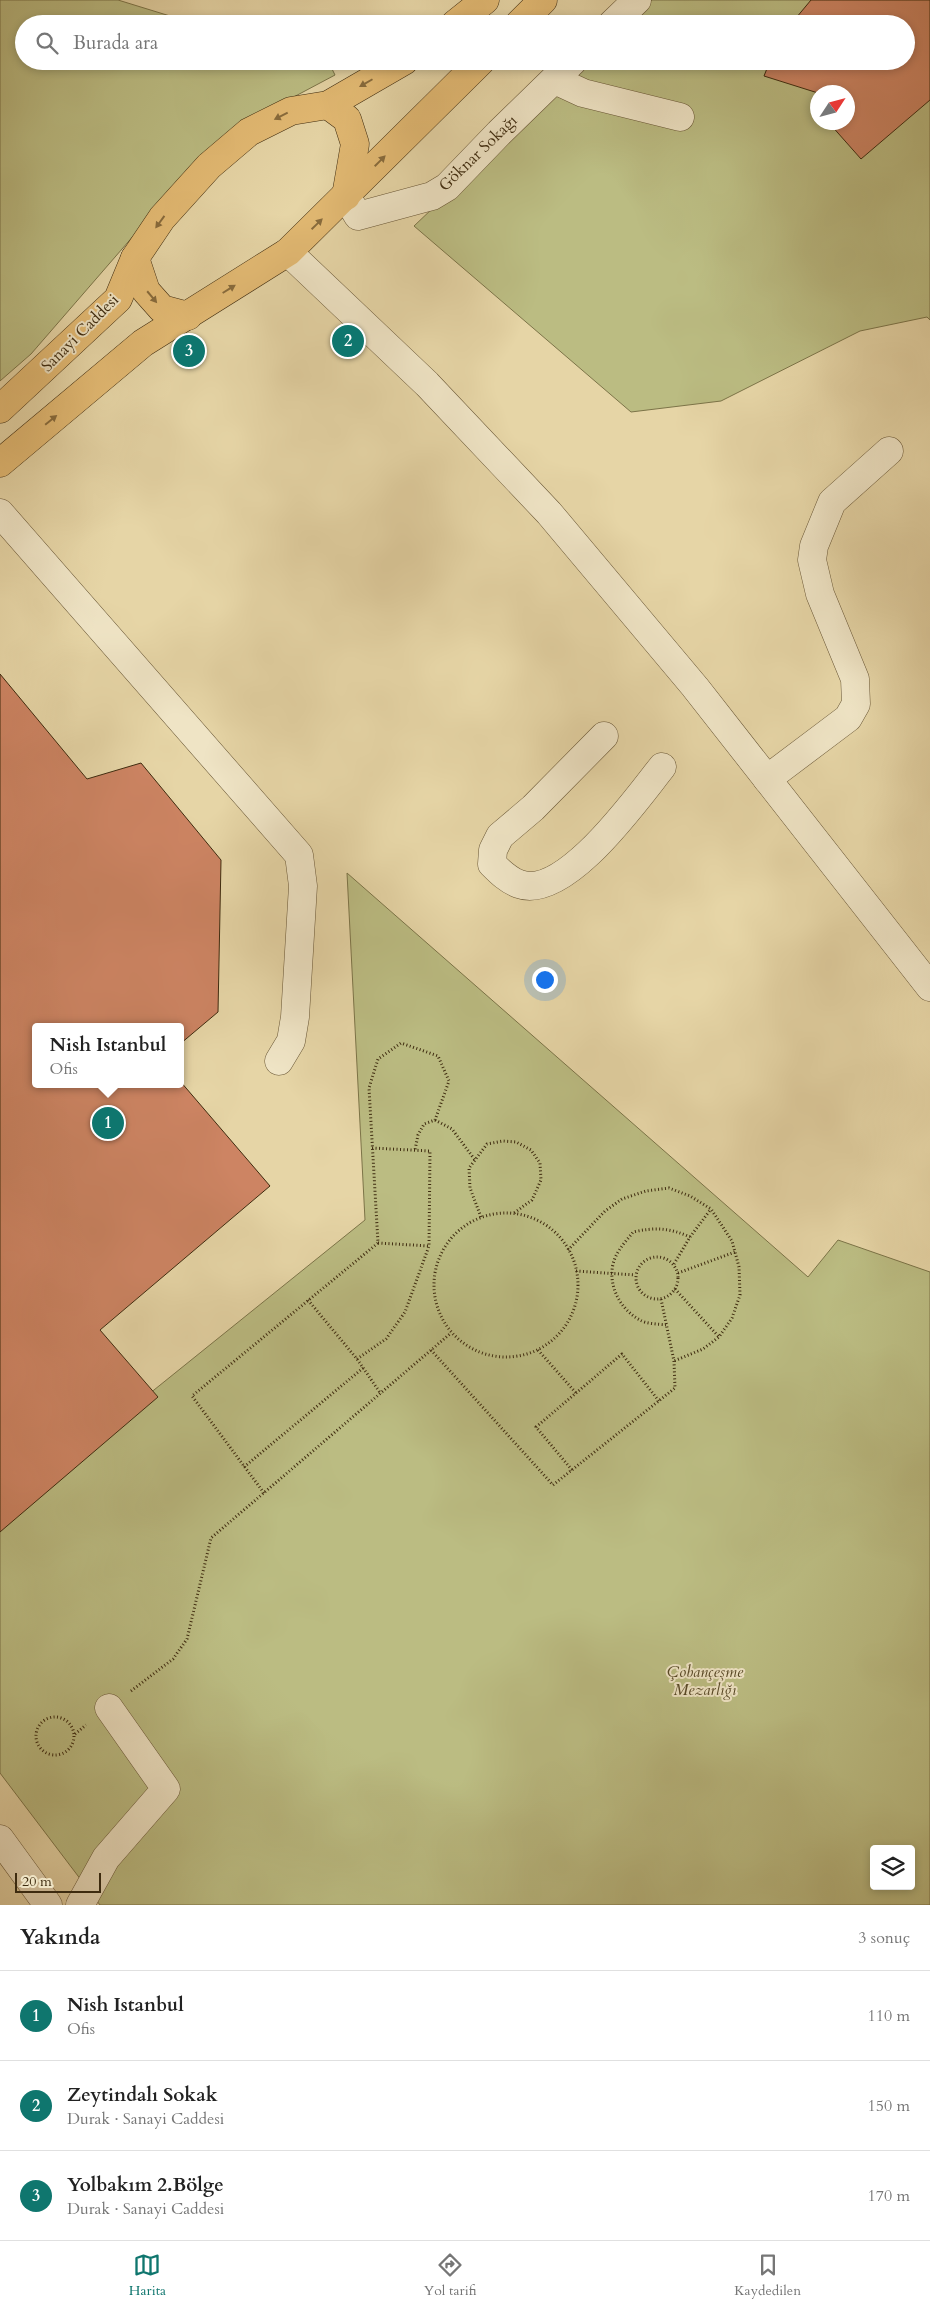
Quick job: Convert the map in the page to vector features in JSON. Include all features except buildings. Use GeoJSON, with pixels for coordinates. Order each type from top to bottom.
{"type":"FeatureCollection","features":[{"type":"Feature","properties":{"kind":"main road"},"geometry":{"type":"LineString","coordinates":[[466,15],[485,0]]}},
{"type":"Feature","properties":{"kind":"main road"},"geometry":{"type":"LineString","coordinates":[[528,15],[543,0]]}},
{"type":"Feature","properties":{"kind":"main road","name":"Sanayi Caddesi"},"geometry":{"type":"LineString","coordinates":[[0,409],[118,299],[136,258],[169,210],[209,166],[249,132],[291,110],[328,106],[389,70]]}},
{"type":"Feature","properties":{"kind":"main road"},"geometry":{"type":"LineString","coordinates":[[0,423],[10,454],[143,343],[288,252],[472,70]]}},
{"type":"Feature","properties":{"kind":"main road"},"geometry":{"type":"LineString","coordinates":[[328,106],[347,120],[355,144],[346,196]]}},
{"type":"Feature","properties":{"kind":"main road"},"geometry":{"type":"LineString","coordinates":[[136,258],[146,291],[162,309],[188,316]]}},
{"type":"Feature","properties":{"kind":"street"},"geometry":{"type":"LineString","coordinates":[[621,15],[637,0]]}},
{"type":"Feature","properties":{"kind":"street"},"geometry":{"type":"LineString","coordinates":[[564,70],[583,93],[680,117]]}},
{"type":"Feature","properties":{"kind":"street","name":"Göknar Sokağı"},"geometry":{"type":"LineString","coordinates":[[346,196],[358,216],[432,196],[447,187],[564,70]]}},
{"type":"Feature","properties":{"kind":"street"},"geometry":{"type":"LineString","coordinates":[[288,252],[427,384],[549,513],[695,687],[930,987]]}},
{"type":"Feature","properties":{"kind":"street"},"geometry":{"type":"LineString","coordinates":[[767,779],[848,718],[856,704],[855,679],[820,594],[812,560],[814,546],[832,502],[889,451]]}},
{"type":"Feature","properties":{"kind":"street"},"geometry":{"type":"LineString","coordinates":[[0,513],[299,855],[303,886],[295,1017],[291,1041],[279,1061]]}},
{"type":"Feature","properties":{"kind":"street"},"geometry":{"type":"LineString","coordinates":[[604,736],[532,808],[500,836],[494,850],[492,864],[505,877],[520,885],[537,886],[567,871],[584,858],[627,812],[662,767]]}},
{"type":"Feature","properties":{"kind":"street"},"geometry":{"type":"LineString","coordinates":[[80,1905],[106,1858],[166,1789],[109,1708]]}},
{"type":"Feature","properties":{"kind":"street"},"geometry":{"type":"LineString","coordinates":[[0,1839],[48,1905]]}},
{"type":"Feature","properties":{"kind":"path"},"geometry":{"type":"LineString","coordinates":[[378,1243],[369,1088],[378,1059],[401,1043],[438,1056],[449,1081],[435,1120]]}},
{"type":"Feature","properties":{"kind":"path"},"geometry":{"type":"LineString","coordinates":[[416,1150],[418,1135],[424,1124],[435,1120],[452,1128],[475,1160]]}},
{"type":"Feature","properties":{"kind":"path"},"geometry":{"type":"LineString","coordinates":[[481,1217],[470,1188],[469,1168],[487,1144],[503,1141],[516,1142],[531,1150],[540,1162],[541,1180],[532,1200],[514,1213]]}},
{"type":"Feature","properties":{"kind":"path"},"geometry":{"type":"LineString","coordinates":[[357,1359],[386,1339],[405,1312],[429,1246],[430,1151],[372,1148]]}},
{"type":"Feature","properties":{"kind":"path"},"geometry":{"type":"LineString","coordinates":[[568,1250],[605,1211],[622,1199],[646,1191],[669,1188],[690,1196],[711,1209],[732,1241],[739,1267],[740,1295],[732,1318],[719,1337],[703,1349],[674,1361]]}},
{"type":"Feature","properties":{"kind":"path"},"geometry":{"type":"LineString","coordinates":[[674,1264],[690,1237],[711,1209]]}},
{"type":"Feature","properties":{"kind":"path"},"geometry":{"type":"LineString","coordinates":[[497,1213],[514,1213],[536,1219],[554,1232],[568,1250],[576,1271],[577,1294],[570,1317],[557,1336],[538,1350],[515,1357],[492,1356],[470,1348],[451,1333],[439,1313],[433,1290],[436,1267],[445,1245],[461,1228],[481,1217],[497,1213]]}},
{"type":"Feature","properties":{"kind":"path"},"geometry":{"type":"LineString","coordinates":[[666,1325],[641,1321],[628,1311],[616,1295],[611,1273],[617,1254],[633,1232],[648,1228],[674,1230],[690,1237]]}},
{"type":"Feature","properties":{"kind":"path"},"geometry":{"type":"LineString","coordinates":[[264,1493],[192,1396],[378,1243],[429,1246]]}},
{"type":"Feature","properties":{"kind":"path"},"geometry":{"type":"LineString","coordinates":[[678,1273],[735,1252]]}},
{"type":"Feature","properties":{"kind":"path"},"geometry":{"type":"LineString","coordinates":[[655,1256],[669,1260],[674,1264],[678,1273],[675,1290],[661,1299],[642,1294],[638,1288],[635,1275],[642,1262],[655,1256]]}},
{"type":"Feature","properties":{"kind":"path"},"geometry":{"type":"LineString","coordinates":[[576,1271],[635,1275]]}},
{"type":"Feature","properties":{"kind":"path"},"geometry":{"type":"LineString","coordinates":[[675,1290],[719,1337]]}},
{"type":"Feature","properties":{"kind":"path"},"geometry":{"type":"LineString","coordinates":[[431,1350],[553,1485],[675,1388],[674,1361],[661,1299]]}},
{"type":"Feature","properties":{"kind":"path"},"geometry":{"type":"LineString","coordinates":[[308,1300],[357,1359],[381,1394]]}},
{"type":"Feature","properties":{"kind":"path"},"geometry":{"type":"LineString","coordinates":[[75,1734],[68,1722],[56,1717],[43,1721],[36,1732],[36,1739],[41,1750],[52,1756],[64,1754],[73,1746],[75,1734],[173,1659],[187,1639],[211,1538],[451,1333]]}},
{"type":"Feature","properties":{"kind":"path"},"geometry":{"type":"LineString","coordinates":[[538,1350],[576,1393]]}},
{"type":"Feature","properties":{"kind":"path"},"geometry":{"type":"LineString","coordinates":[[572,1470],[536,1427],[622,1354],[659,1401]]}},
{"type":"Feature","properties":{"kind":"path"},"geometry":{"type":"LineString","coordinates":[[244,1466],[363,1368]]}},
{"type":"Feature","properties":{"kind":"green space"},"geometry":{"type":"Polygon","coordinates":[[[0,0],[118,0],[167,15],[15,15],[15,70],[332,70],[335,75],[288,100],[187,174],[31,354],[0,381],[0,0]]]}},
{"type":"Feature","properties":{"kind":"green space"},"geometry":{"type":"Polygon","coordinates":[[[652,0],[930,0],[930,320],[927,317],[860,331],[721,401],[631,412],[414,226],[579,70],[915,70],[915,15],[636,15],[652,0]]]}},
{"type":"Feature","properties":{"kind":"green space","name":"Çobançeşme Mezarlığı"},"geometry":{"type":"Polygon","coordinates":[[[347,873],[808,1277],[838,1240],[930,1272],[930,1905],[100,1905],[0,1773],[0,1514],[365,1220],[347,873]]]}},
{"type":"Feature","properties":{"kind":"place","name":"Zeytindalı Sokak"},"geometry":{"type":"Point","coordinates":[348,341]}},
{"type":"Feature","properties":{"kind":"place","name":"Yolbakım 2.Bölge"},"geometry":{"type":"Point","coordinates":[189,351]}},
{"type":"Feature","properties":{"kind":"place","name":"Nish Istanbul"},"geometry":{"type":"Point","coordinates":[108,1123]}}]}
